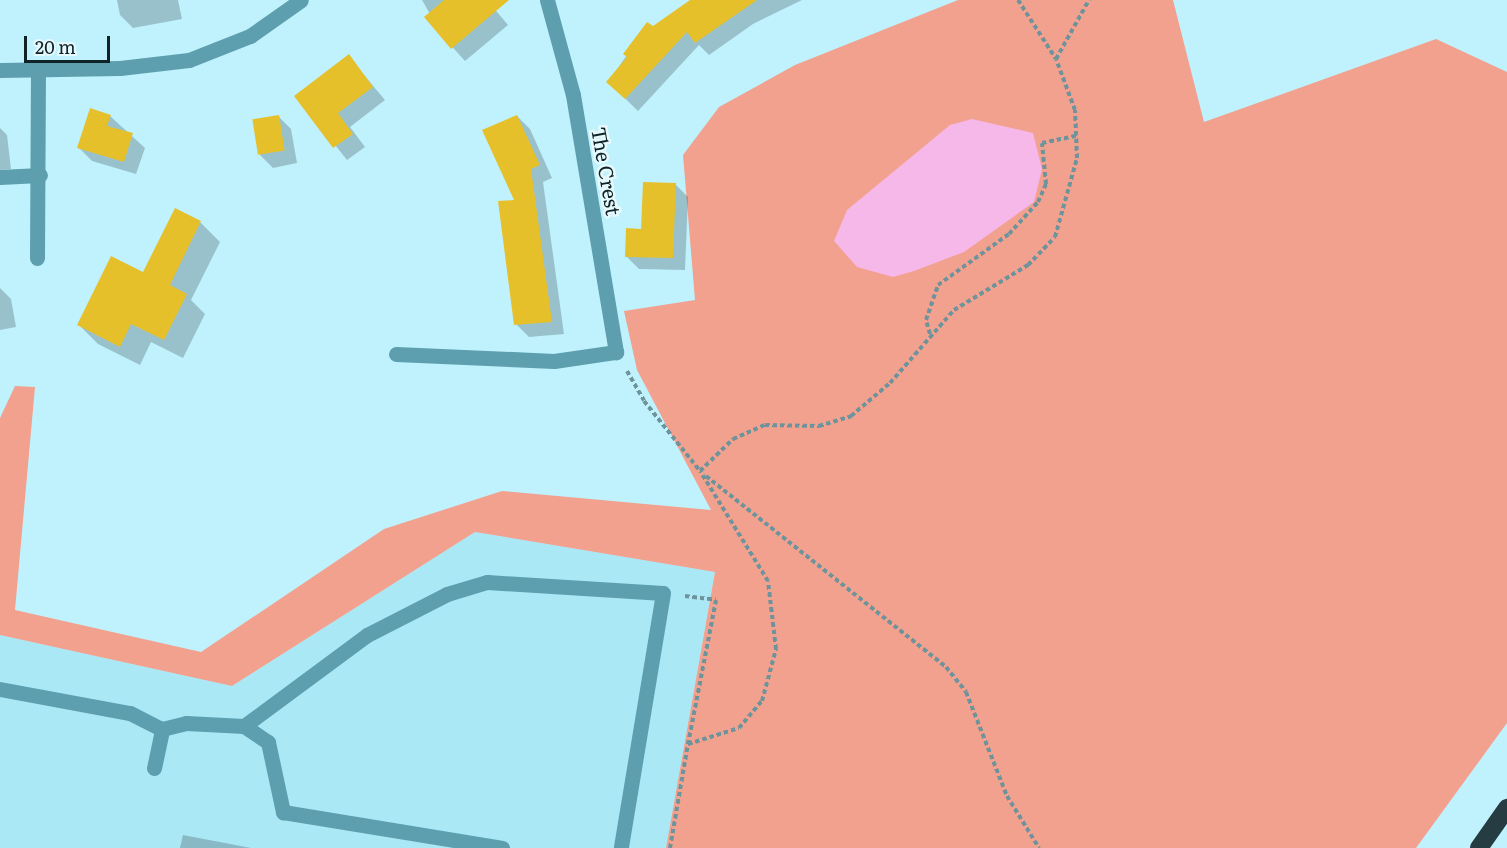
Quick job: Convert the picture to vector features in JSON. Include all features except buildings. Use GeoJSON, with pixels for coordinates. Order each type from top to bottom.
{"type":"FeatureCollection","features":[{"type":"Feature","properties":{"kind":"highway"},"geometry":{"type":"LineString","coordinates":[[1479,848],[1507,808]]}},
{"type":"Feature","properties":{"kind":"street"},"geometry":{"type":"LineString","coordinates":[[0,70],[189,60],[250,36],[302,0]]}},
{"type":"Feature","properties":{"kind":"street","name":"The Crest"},"geometry":{"type":"LineString","coordinates":[[551,1],[573,95],[616,352]]}},
{"type":"Feature","properties":{"kind":"street"},"geometry":{"type":"LineString","coordinates":[[37,258],[40,175],[38,69]]}},
{"type":"Feature","properties":{"kind":"street"},"geometry":{"type":"LineString","coordinates":[[0,177],[40,175]]}},
{"type":"Feature","properties":{"kind":"street"},"geometry":{"type":"LineString","coordinates":[[396,354],[554,361],[616,352]]}},
{"type":"Feature","properties":{"kind":"street"},"geometry":{"type":"LineString","coordinates":[[244,726],[367,635],[447,594],[487,582],[663,593],[621,848]]}},
{"type":"Feature","properties":{"kind":"street"},"geometry":{"type":"LineString","coordinates":[[0,689],[130,713],[162,729],[186,723],[244,726],[268,742],[283,812],[502,848]]}},
{"type":"Feature","properties":{"kind":"street"},"geometry":{"type":"LineString","coordinates":[[154,768],[162,729]]}},
{"type":"Feature","properties":{"kind":"path"},"geometry":{"type":"LineString","coordinates":[[700,471],[733,439],[765,425],[819,426],[851,416],[890,383],[930,334],[954,310],[1028,265],[1055,237],[1067,205],[1076,136],[1075,110],[1056,59],[1018,0]]}},
{"type":"Feature","properties":{"kind":"path"},"geometry":{"type":"LineString","coordinates":[[1056,59],[1089,0]]}},
{"type":"Feature","properties":{"kind":"path"},"geometry":{"type":"LineString","coordinates":[[930,334],[926,321],[938,285],[1009,234],[1038,202],[1046,184],[1042,143],[1076,136]]}},
{"type":"Feature","properties":{"kind":"path"},"geometry":{"type":"LineString","coordinates":[[616,352],[644,401],[700,471],[768,581],[776,649],[762,700],[740,728],[688,744]]}},
{"type":"Feature","properties":{"kind":"path"},"geometry":{"type":"LineString","coordinates":[[700,471],[946,668],[966,692],[1007,796],[1039,848]]}},
{"type":"Feature","properties":{"kind":"path"},"geometry":{"type":"LineString","coordinates":[[663,593],[716,600],[670,848]]}},
{"type":"Feature","properties":{"kind":"shaded area"},"geometry":{"type":"Polygon","coordinates":[[[958,0],[1173,0],[1204,122],[1436,39],[1507,72],[1507,723],[1416,848],[666,848],[715,572],[475,532],[232,686],[0,635],[0,418],[15,386],[35,387],[15,610],[201,652],[384,529],[502,491],[711,510],[637,370],[624,311],[695,300],[683,155],[719,107],[795,65],[958,0]]]}},
{"type":"Feature","properties":{"kind":"shaded area"},"geometry":{"type":"Polygon","coordinates":[[[972,119],[1033,133],[1042,169],[1034,202],[964,252],[914,271],[893,277],[857,267],[834,241],[847,210],[950,125],[972,119]]]}},
{"type":"Feature","properties":{"kind":"shaded area"},"geometry":{"type":"Polygon","coordinates":[[[475,532],[715,572],[666,848],[0,848],[0,635],[232,686],[475,532]]]}}]}
